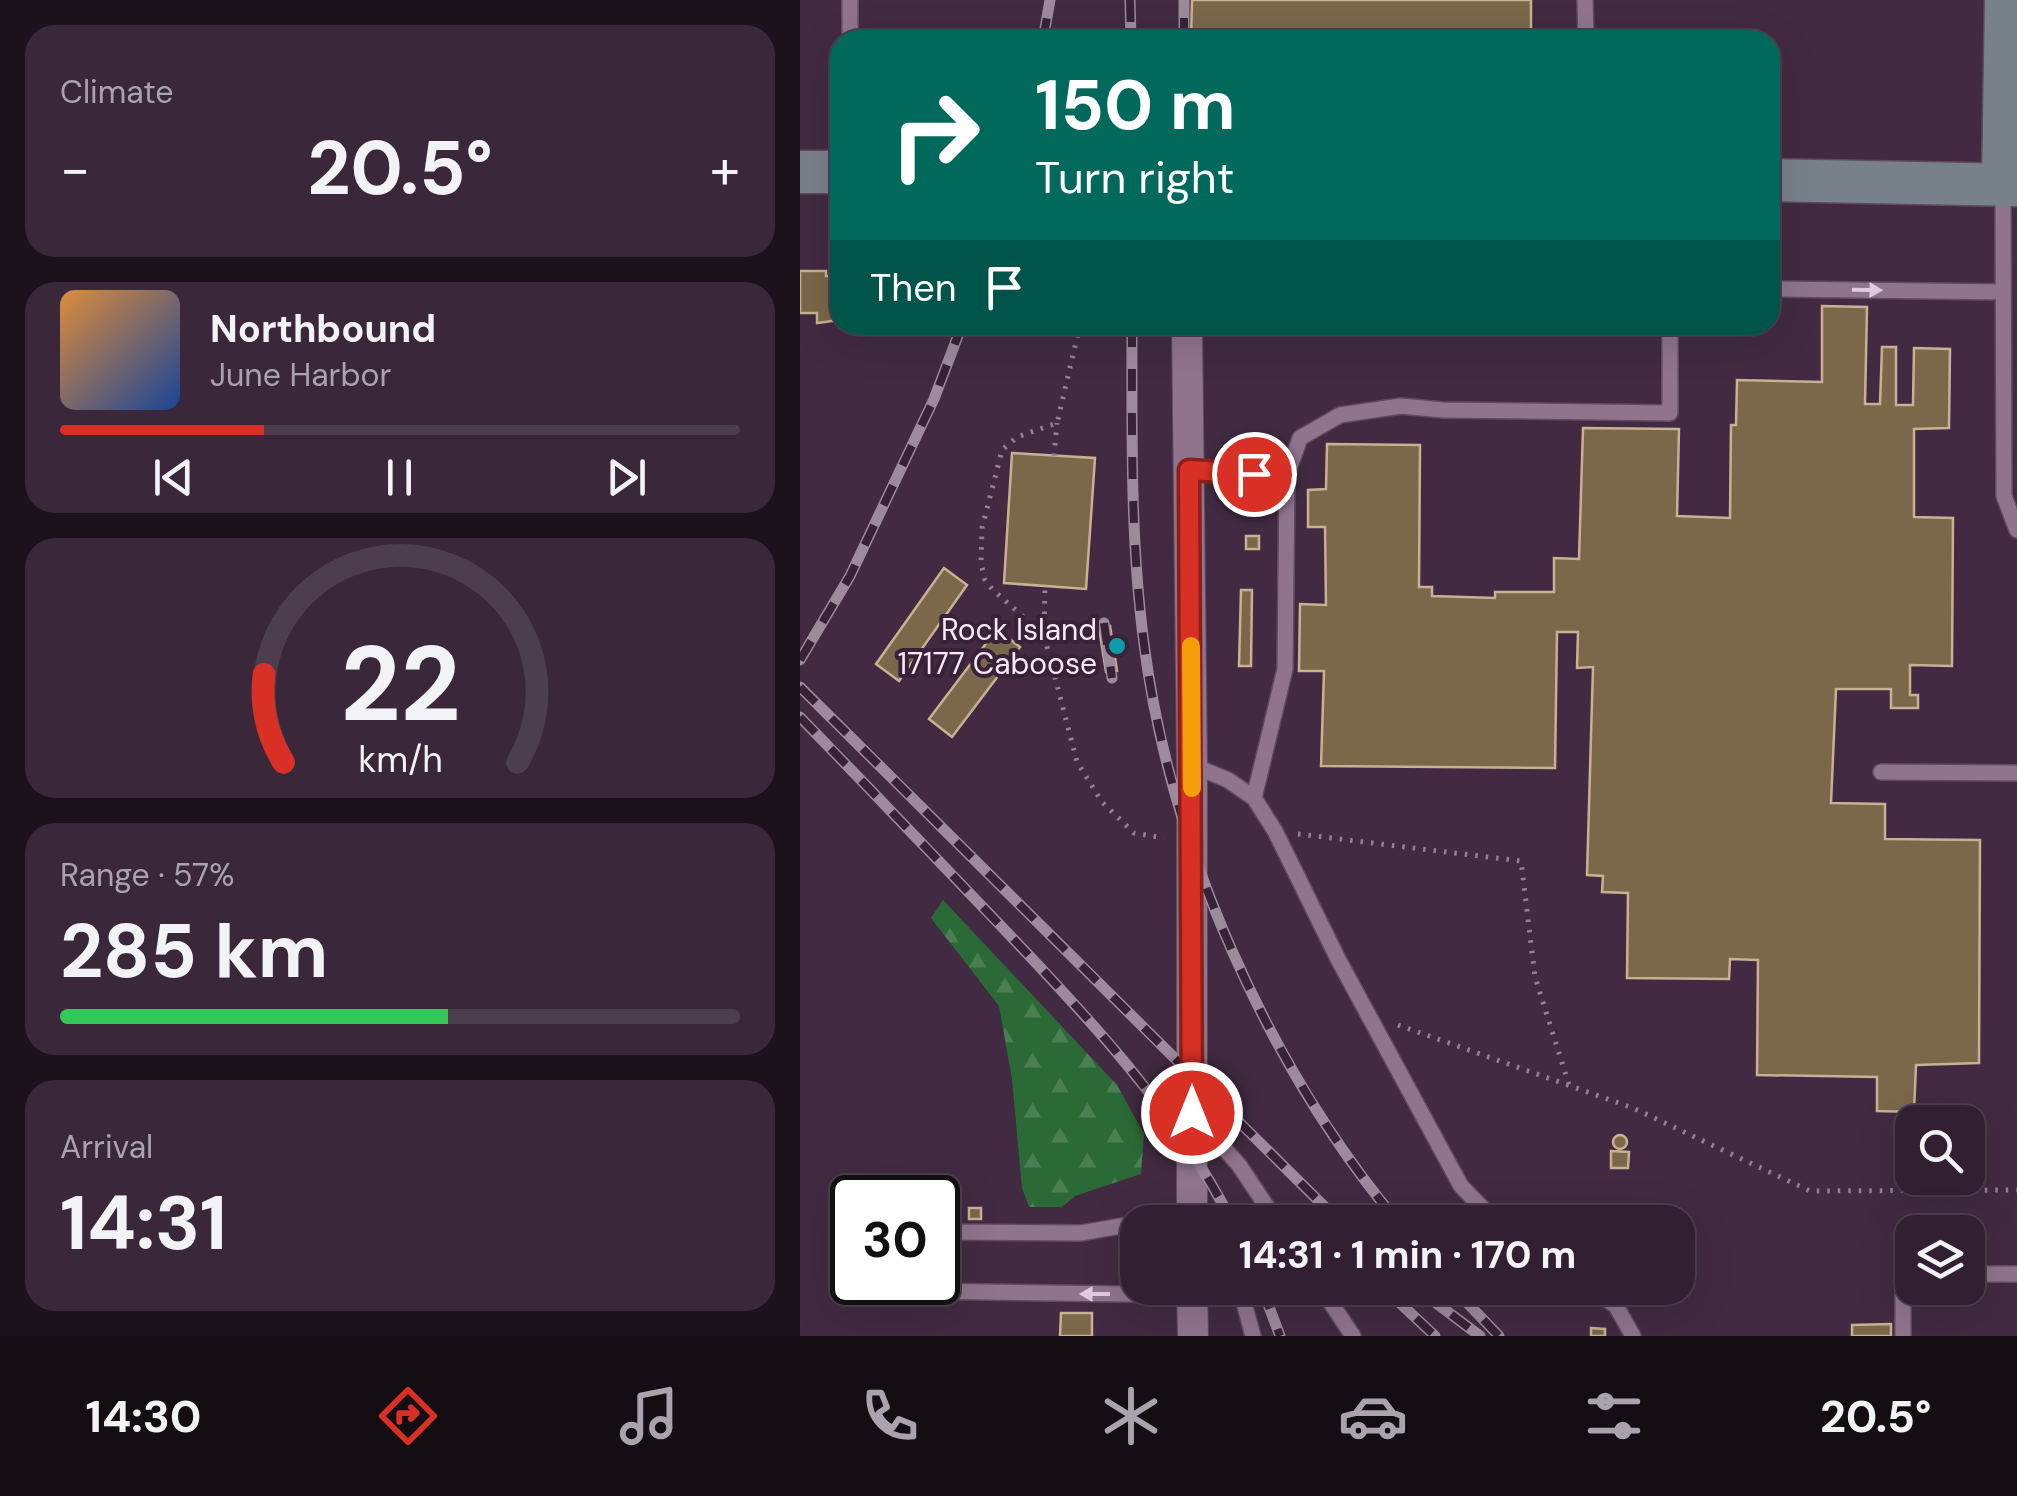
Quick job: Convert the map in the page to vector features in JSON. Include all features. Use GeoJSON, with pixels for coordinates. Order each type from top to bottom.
{"type":"FeatureCollection","features":[{"type":"Feature","properties":{"kind":"street"},"geometry":{"type":"LineString","coordinates":[[1780,180],[2010,185],[2006,0]]}},
{"type":"Feature","properties":{"kind":"street"},"geometry":{"type":"LineString","coordinates":[[800,172],[830,172]]}},
{"type":"Feature","properties":{"kind":"street"},"geometry":{"type":"LineString","coordinates":[[1187,335],[1192,1205]]}},
{"type":"Feature","properties":{"kind":"street"},"geometry":{"type":"LineString","coordinates":[[1192,1305],[1192,1336]]}},
{"type":"Feature","properties":{"kind":"lane"},"geometry":{"type":"LineString","coordinates":[[850,0],[850,30]]}},
{"type":"Feature","properties":{"kind":"lane"},"geometry":{"type":"LineString","coordinates":[[1586,0],[1586,30]]}},
{"type":"Feature","properties":{"kind":"lane"},"geometry":{"type":"LineString","coordinates":[[2010,185],[2003,292],[2004,496],[2017,530]]}},
{"type":"Feature","properties":{"kind":"lane"},"geometry":{"type":"LineString","coordinates":[[1780,290],[2003,292]]}},
{"type":"Feature","properties":{"kind":"lane"},"geometry":{"type":"LineString","coordinates":[[1254,798],[1285,669],[1287,475],[1300,438],[1340,415],[1400,406],[1670,413],[1670,335]]}},
{"type":"Feature","properties":{"kind":"lane"},"geometry":{"type":"LineString","coordinates":[[1189,470],[1287,475]]}},
{"type":"Feature","properties":{"kind":"lane"},"geometry":{"type":"LineString","coordinates":[[1192,765],[1228,780],[1254,798],[1461,1186],[1479,1205]]}},
{"type":"Feature","properties":{"kind":"lane"},"geometry":{"type":"LineString","coordinates":[[1882,772],[2017,772]]}},
{"type":"Feature","properties":{"kind":"lane"},"geometry":{"type":"LineString","coordinates":[[1192,1113],[1239,1165],[1266,1205]]}},
{"type":"Feature","properties":{"kind":"lane"},"geometry":{"type":"LineString","coordinates":[[960,1232],[1081,1232],[1120,1226]]}},
{"type":"Feature","properties":{"kind":"lane"},"geometry":{"type":"LineString","coordinates":[[1985,1274],[2017,1274]]}},
{"type":"Feature","properties":{"kind":"lane"},"geometry":{"type":"LineString","coordinates":[[960,1292],[1120,1291]]}},
{"type":"Feature","properties":{"kind":"lane"},"geometry":{"type":"LineString","coordinates":[[1245,1305],[1253,1336]]}},
{"type":"Feature","properties":{"kind":"lane"},"geometry":{"type":"LineString","coordinates":[[1333,1305],[1354,1336]]}},
{"type":"Feature","properties":{"kind":"lane"},"geometry":{"type":"LineString","coordinates":[[1615,1305],[1633,1336]]}},
{"type":"Feature","properties":{"kind":"lane"},"geometry":{"type":"LineString","coordinates":[[1903,1305],[1903,1336]]}},
{"type":"Feature","properties":{"kind":"path"},"geometry":{"type":"LineString","coordinates":[[1054,456],[1057,423],[1078,335]]}},
{"type":"Feature","properties":{"kind":"path"},"geometry":{"type":"LineString","coordinates":[[1044,635],[985,580],[982,528],[1002,450],[1017,438],[1057,423]]}},
{"type":"Feature","properties":{"kind":"path"},"geometry":{"type":"LineString","coordinates":[[1046,586],[1044,635],[1077,762],[1102,802],[1134,833],[1192,842]]}},
{"type":"Feature","properties":{"kind":"path"},"geometry":{"type":"LineString","coordinates":[[1275,831],[1520,861],[1535,978],[1569,1086]]}},
{"type":"Feature","properties":{"kind":"path"},"geometry":{"type":"LineString","coordinates":[[1368,1014],[1633,1108],[1810,1191],[2017,1190]]}},
{"type":"Feature","properties":{"kind":"green space"},"geometry":{"type":"Polygon","coordinates":[[[943,900],[1117,1085],[1144,1134],[1141,1174],[1075,1196],[1062,1207],[1029,1207],[1022,1188],[1012,1079],[999,1006],[931,918],[943,900]]]}},
{"type":"Feature","properties":{"kind":"building"},"geometry":{"type":"Polygon","coordinates":[[[1192,0],[1531,0],[1531,30],[1191,30],[1192,0]]]}},
{"type":"Feature","properties":{"kind":"building"},"geometry":{"type":"Polygon","coordinates":[[[800,271],[826,271],[826,276],[830,276],[830,321],[817,323],[817,313],[800,313],[800,271]]]}},
{"type":"Feature","properties":{"kind":"building"},"geometry":{"type":"Polygon","coordinates":[[[1822,306],[1867,307],[1865,404],[1880,404],[1882,347],[1896,347],[1896,405],[1913,405],[1914,348],[1950,349],[1949,428],[1914,429],[1914,517],[1953,518],[1952,666],[1910,665],[1910,695],[1918,695],[1918,708],[1891,708],[1891,689],[1836,689],[1831,803],[1885,804],[1885,839],[1980,840],[1979,1063],[1916,1065],[1914,1105],[1895,1105],[1895,1111],[1877,1111],[1877,1077],[1757,1075],[1758,960],[1730,959],[1729,979],[1627,978],[1628,893],[1602,892],[1603,876],[1587,875],[1593,667],[1577,668],[1578,632],[1557,632],[1555,768],[1321,766],[1324,671],[1299,671],[1300,604],[1326,605],[1325,527],[1308,527],[1308,490],[1326,489],[1327,444],[1420,445],[1419,587],[1432,587],[1432,596],[1495,598],[1495,592],[1554,592],[1554,558],[1579,559],[1583,428],[1679,429],[1677,516],[1730,518],[1731,425],[1736,425],[1737,380],[1822,382],[1822,306]]]}},
{"type":"Feature","properties":{"kind":"building"},"geometry":{"type":"Polygon","coordinates":[[[1012,453],[1095,458],[1086,589],[1004,583],[1012,453]]]}},
{"type":"Feature","properties":{"kind":"building"},"geometry":{"type":"Polygon","coordinates":[[[1246,536],[1259,536],[1259,549],[1246,549],[1246,536]]]}},
{"type":"Feature","properties":{"kind":"building"},"geometry":{"type":"Polygon","coordinates":[[[944,568],[967,585],[899,681],[876,664],[944,568]]]}},
{"type":"Feature","properties":{"kind":"building"},"geometry":{"type":"Polygon","coordinates":[[[1241,590],[1252,590],[1251,666],[1239,666],[1241,590]]]}},
{"type":"Feature","properties":{"kind":"building"},"geometry":{"type":"Polygon","coordinates":[[[1110,626],[1117,671],[1106,672],[1099,628],[1110,626]]]}},
{"type":"Feature","properties":{"kind":"building"},"geometry":{"type":"Polygon","coordinates":[[[997,629],[1020,647],[952,737],[929,719],[997,629]]]}},
{"type":"Feature","properties":{"kind":"building"},"geometry":{"type":"Polygon","coordinates":[[[1620,1135],[1627,1142],[1620,1149],[1613,1142],[1620,1135]]]}},
{"type":"Feature","properties":{"kind":"building"},"geometry":{"type":"Polygon","coordinates":[[[1611,1151],[1629,1152],[1628,1168],[1611,1168],[1611,1151]]]}},
{"type":"Feature","properties":{"kind":"building"},"geometry":{"type":"Polygon","coordinates":[[[969,1208],[981,1208],[981,1219],[969,1219],[969,1208]]]}},
{"type":"Feature","properties":{"kind":"building"},"geometry":{"type":"Polygon","coordinates":[[[1061,1313],[1092,1313],[1092,1336],[1060,1336],[1061,1313]]]}},
{"type":"Feature","properties":{"kind":"building"},"geometry":{"type":"Polygon","coordinates":[[[1891,1324],[1891,1336],[1852,1336],[1852,1325],[1891,1324]]]}},
{"type":"Feature","properties":{"kind":"building"},"geometry":{"type":"Polygon","coordinates":[[[1591,1328],[1605,1329],[1605,1336],[1591,1336],[1591,1328]]]}},
{"type":"Feature","properties":{"kind":"railway"},"geometry":{"type":"LineString","coordinates":[[1045,30],[1050,0]]}},
{"type":"Feature","properties":{"kind":"railway"},"geometry":{"type":"LineString","coordinates":[[1130,0],[1131,30]]}},
{"type":"Feature","properties":{"kind":"railway"},"geometry":{"type":"LineString","coordinates":[[1184,0],[1184,30]]}},
{"type":"Feature","properties":{"kind":"railway"},"geometry":{"type":"LineString","coordinates":[[800,660],[850,576],[934,399],[958,335]]}},
{"type":"Feature","properties":{"kind":"railway"},"geometry":{"type":"LineString","coordinates":[[1132,335],[1139,604],[1157,720],[1176,798],[1232,951],[1267,1024],[1307,1095],[1385,1205]]}},
{"type":"Feature","properties":{"kind":"railway"},"geometry":{"type":"LineString","coordinates":[[1104,623],[1112,678]]}},
{"type":"Feature","properties":{"kind":"railway"},"geometry":{"type":"LineString","coordinates":[[800,687],[1323,1205]]}},
{"type":"Feature","properties":{"kind":"railway"},"geometry":{"type":"LineString","coordinates":[[800,717],[1097,1029],[1184,1141],[1222,1205]]}},
{"type":"Feature","properties":{"kind":"railway"},"geometry":{"type":"LineString","coordinates":[[1268,1305],[1280,1336]]}},
{"type":"Feature","properties":{"kind":"railway"},"geometry":{"type":"LineString","coordinates":[[1402,1305],[1435,1336]]}},
{"type":"Feature","properties":{"kind":"railway"},"geometry":{"type":"LineString","coordinates":[[1439,1305],[1480,1336]]}},
{"type":"Feature","properties":{"kind":"railway"},"geometry":{"type":"LineString","coordinates":[[1469,1305],[1499,1336]]}},
{"type":"Feature","properties":{"kind":"slow traffic"},"geometry":{"type":"LineString","coordinates":[[1191,646],[1192,788]]}},
{"type":"Feature","properties":{"kind":"place","name":"Rock Island 17177 Caboose"},"geometry":{"type":"Point","coordinates":[1117,646]}},
{"type":"Feature","properties":{"kind":"route"},"geometry":{"type":"LineString","coordinates":[[1192,1113],[1189,470],[1254,474]]}}]}
